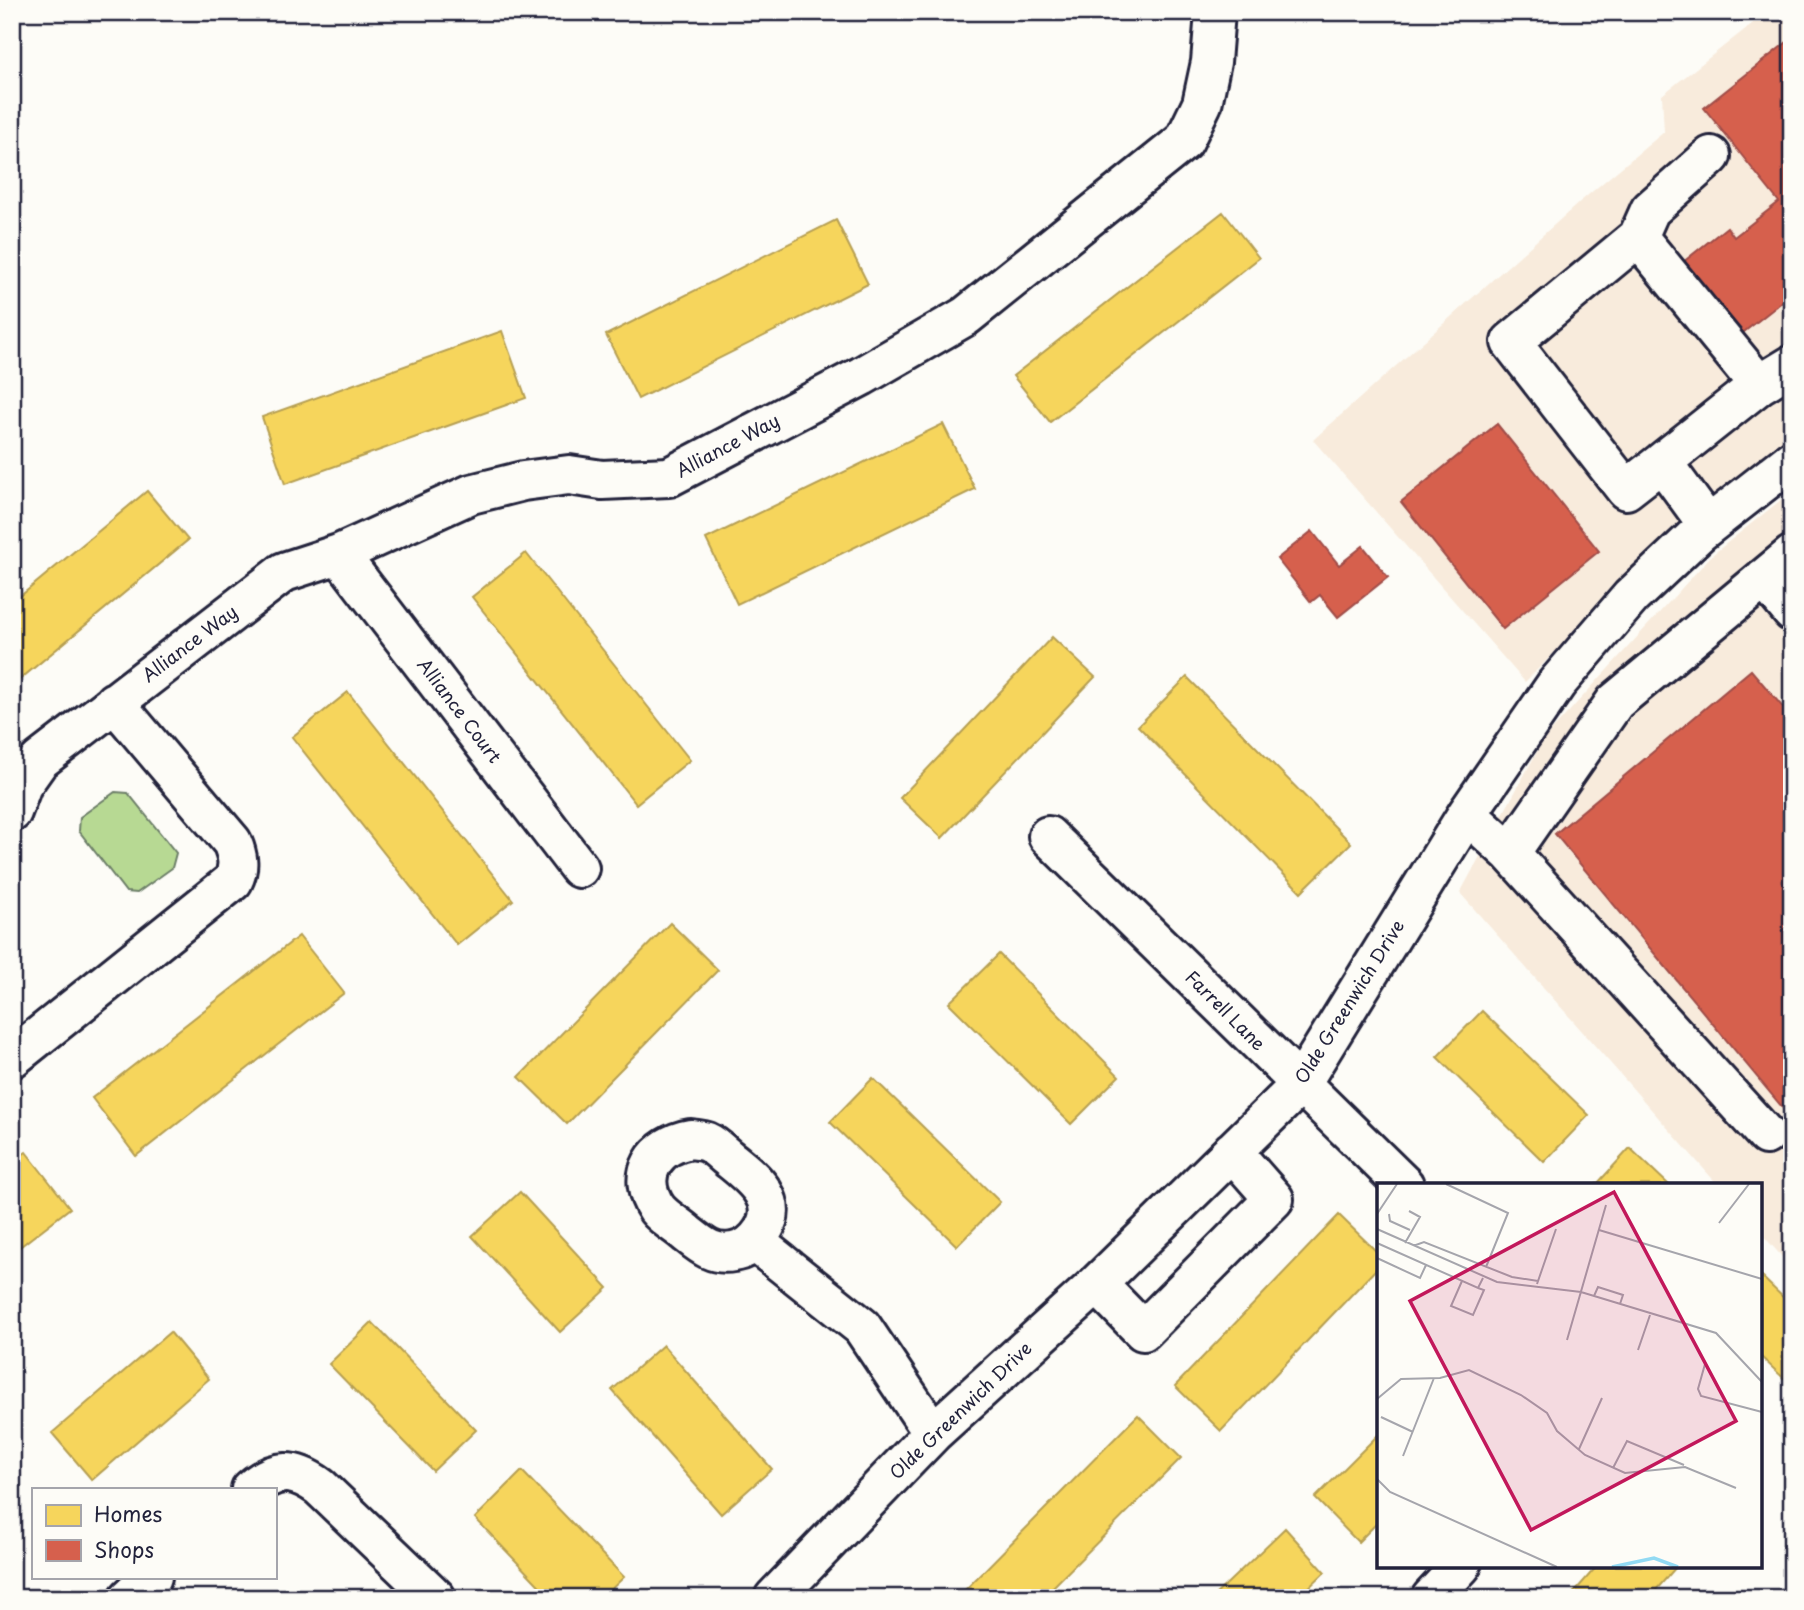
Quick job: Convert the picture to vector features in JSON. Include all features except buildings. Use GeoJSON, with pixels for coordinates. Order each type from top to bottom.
{"type":"FeatureCollection","features":[{"type":"Feature","properties":{"kind":"street","name":"Alliance Way"},"geometry":{"type":"LineString","coordinates":[[12,812],[22,785],[39,761],[284,572],[339,554],[471,494],[523,481],[569,475],[602,480],[669,477],[862,376],[965,316],[1184,141],[1202,104],[1211,62],[1215,12]]}},
{"type":"Feature","properties":{"kind":"street"},"geometry":{"type":"LineString","coordinates":[[1711,156],[1650,210],[1638,237],[1511,342],[1626,490],[1759,385],[1792,365]]}},
{"type":"Feature","properties":{"kind":"street"},"geometry":{"type":"LineString","coordinates":[[1638,237],[1759,385]]}},
{"type":"Feature","properties":{"kind":"street","name":"Olde Greenwich Drive"},"geometry":{"type":"LineString","coordinates":[[774,1598],[933,1433],[1097,1284],[1300,1085],[1467,814],[1557,683],[1631,597],[1708,525],[1792,460]]}},
{"type":"Feature","properties":{"kind":"street"},"geometry":{"type":"LineString","coordinates":[[1662,461],[1708,525]]}},
{"type":"Feature","properties":{"kind":"street","name":"Alliance Court"},"geometry":{"type":"LineString","coordinates":[[339,554],[579,868]]}},
{"type":"Feature","properties":{"kind":"street"},"geometry":{"type":"LineString","coordinates":[[1510,853],[1615,702],[1778,567],[1792,612]]}},
{"type":"Feature","properties":{"kind":"street"},"geometry":{"type":"LineString","coordinates":[[1574,664],[1615,702]]}},
{"type":"Feature","properties":{"kind":"street"},"geometry":{"type":"LineString","coordinates":[[12,1058],[233,881],[237,872],[238,856],[232,842],[114,702]]}},
{"type":"Feature","properties":{"kind":"street"},"geometry":{"type":"LineString","coordinates":[[1467,814],[1510,853],[1766,1135]]}},
{"type":"Feature","properties":{"kind":"street","name":"Farrell Lane"},"geometry":{"type":"LineString","coordinates":[[1048,836],[1402,1183]]}},
{"type":"Feature","properties":{"kind":"street"},"geometry":{"type":"LineString","coordinates":[[1097,1284],[1143,1331],[1274,1199],[1232,1151]]}},
{"type":"Feature","properties":{"kind":"street"},"geometry":{"type":"LineString","coordinates":[[755,1242],[862,1327],[933,1433]]}},
{"type":"Feature","properties":{"kind":"street"},"geometry":{"type":"LineString","coordinates":[[252,1488],[265,1478],[284,1472],[304,1475],[320,1487],[436,1598]]}},
{"type":"Feature","properties":{"kind":"street"},"geometry":{"type":"LineString","coordinates":[[1431,1598],[1459,1568]]}},
{"type":"Feature","properties":{"kind":"street"},"geometry":{"type":"LineString","coordinates":[[130,1598],[151,1578]]}},
{"type":"Feature","properties":{"kind":"shaded area"},"geometry":{"type":"Polygon","coordinates":[[[1767,12],[1792,12],[1792,444],[1632,575],[1525,682],[1313,440],[1582,200],[1664,132],[1662,95],[1767,12]]]}},
{"type":"Feature","properties":{"kind":"shaded area"},"geometry":{"type":"Polygon","coordinates":[[[1792,491],[1792,1268],[1762,1234],[1762,1183],[1716,1183],[1460,893],[1544,739],[1712,555],[1792,491]]]}},
{"type":"Feature","properties":{"kind":"green space"},"geometry":{"type":"Polygon","coordinates":[[[115,792],[128,793],[176,853],[172,868],[137,893],[126,892],[79,831],[80,817],[115,792]]]}}]}
